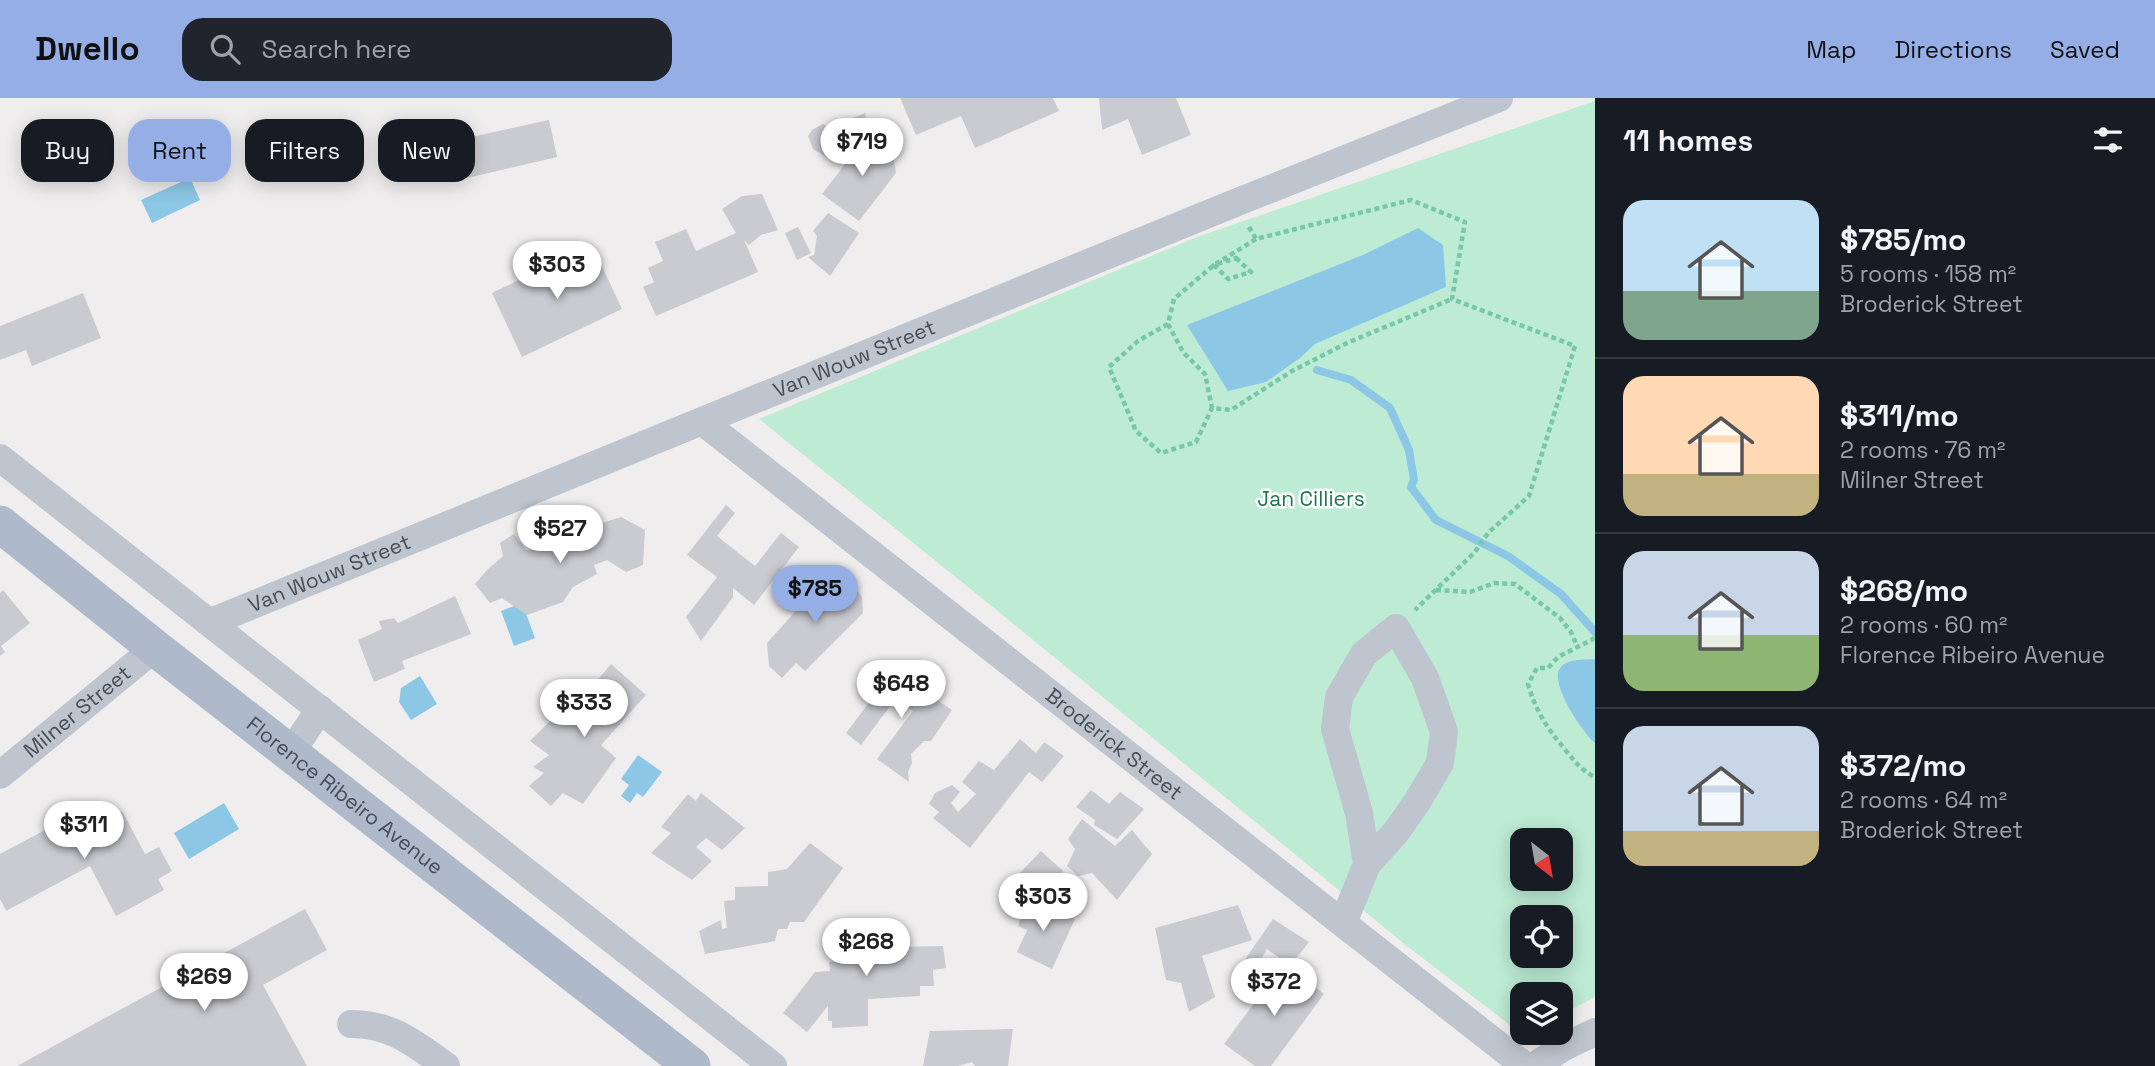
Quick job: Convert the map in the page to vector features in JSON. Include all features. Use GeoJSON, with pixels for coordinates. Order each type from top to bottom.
{"type":"FeatureCollection","features":[{"type":"Feature","properties":{"kind":"main road","name":"Florence Ribeiro Avenue"},"geometry":{"type":"LineString","coordinates":[[0,524],[688,1065]]}},
{"type":"Feature","properties":{"kind":"street","name":"Van Wouw Street"},"geometry":{"type":"LineString","coordinates":[[211,622],[1235,203],[1499,98]]}},
{"type":"Feature","properties":{"kind":"street","name":"Broderick Street"},"geometry":{"type":"LineString","coordinates":[[703,422],[1525,1066]]}},
{"type":"Feature","properties":{"kind":"street"},"geometry":{"type":"LineString","coordinates":[[0,458],[774,1066]]}},
{"type":"Feature","properties":{"kind":"street"},"geometry":{"type":"LineString","coordinates":[[1343,923],[1367,864],[1396,832],[1417,803],[1440,763],[1444,732],[1425,678],[1396,628],[1364,654],[1339,697],[1335,729],[1359,813],[1367,864]]}},
{"type":"Feature","properties":{"kind":"street","name":"Milner Street"},"geometry":{"type":"LineString","coordinates":[[0,775],[155,648]]}},
{"type":"Feature","properties":{"kind":"street"},"geometry":{"type":"LineString","coordinates":[[290,754],[320,709]]}},
{"type":"Feature","properties":{"kind":"street"},"geometry":{"type":"LineString","coordinates":[[351,1024],[382,1027],[397,1032],[446,1066]]}},
{"type":"Feature","properties":{"kind":"street"},"geometry":{"type":"LineString","coordinates":[[1534,1066],[1595,1032]]}},
{"type":"Feature","properties":{"kind":"path"},"geometry":{"type":"LineString","coordinates":[[1168,324],[1138,341],[1110,367],[1136,432],[1161,453],[1196,442],[1212,408],[1205,374],[1183,352],[1168,324],[1174,299],[1214,265],[1256,239],[1412,200],[1465,222],[1452,299]]}},
{"type":"Feature","properties":{"kind":"path"},"geometry":{"type":"LineString","coordinates":[[1235,203],[1256,239]]}},
{"type":"Feature","properties":{"kind":"path"},"geometry":{"type":"LineString","coordinates":[[1236,258],[1251,272],[1228,279],[1214,265],[1236,258]]}},
{"type":"Feature","properties":{"kind":"path"},"geometry":{"type":"LineString","coordinates":[[1212,408],[1231,410],[1292,371],[1347,343],[1452,299],[1575,346],[1530,495],[1488,533],[1475,552],[1396,628]]}},
{"type":"Feature","properties":{"kind":"path"},"geometry":{"type":"LineString","coordinates":[[1436,590],[1470,592],[1494,583],[1515,584],[1560,618],[1571,632],[1577,646]]}},
{"type":"Feature","properties":{"kind":"path"},"geometry":{"type":"LineString","coordinates":[[1595,638],[1558,657],[1548,668],[1536,668],[1528,684],[1535,706],[1550,733],[1577,766],[1595,777]]}},
{"type":"Feature","properties":{"kind":"green space","name":"Jan Cilliers"},"geometry":{"type":"Polygon","coordinates":[[[1595,101],[1595,997],[1573,1009],[1573,982],[1510,982],[1510,1025],[1407,946],[759,419],[1197,237],[1595,101]]]}},
{"type":"Feature","properties":{"kind":"water"},"geometry":{"type":"Polygon","coordinates":[[[181,182],[192,182],[200,200],[152,223],[141,200],[181,182]]]}},
{"type":"Feature","properties":{"kind":"water"},"geometry":{"type":"Polygon","coordinates":[[[1418,228],[1443,245],[1446,287],[1315,344],[1266,382],[1228,391],[1187,325],[1363,255],[1418,228]]]}},
{"type":"Feature","properties":{"kind":"water"},"geometry":{"type":"Polygon","coordinates":[[[522,603],[535,638],[514,646],[501,611],[522,603]]]}},
{"type":"Feature","properties":{"kind":"water"},"geometry":{"type":"Polygon","coordinates":[[[1595,659],[1595,743],[1570,709],[1558,677],[1559,670],[1566,663],[1595,659]]]}},
{"type":"Feature","properties":{"kind":"water"},"geometry":{"type":"Polygon","coordinates":[[[420,676],[437,704],[411,720],[399,702],[401,688],[420,676]]]}},
{"type":"Feature","properties":{"kind":"water"},"geometry":{"type":"Polygon","coordinates":[[[638,755],[662,772],[643,797],[637,793],[630,803],[621,796],[629,785],[621,779],[638,755]]]}},
{"type":"Feature","properties":{"kind":"water"},"geometry":{"type":"Polygon","coordinates":[[[224,803],[239,829],[189,859],[174,833],[224,803]]]}},
{"type":"Feature","properties":{"kind":"building"},"geometry":{"type":"Polygon","coordinates":[[[900,98],[1053,98],[1059,111],[975,148],[961,116],[916,135],[900,98]]]}},
{"type":"Feature","properties":{"kind":"building"},"geometry":{"type":"Polygon","coordinates":[[[1099,98],[1176,98],[1191,135],[1142,155],[1128,119],[1102,130],[1099,98]]]}},
{"type":"Feature","properties":{"kind":"building"},"geometry":{"type":"Polygon","coordinates":[[[865,113],[867,124],[853,130],[831,160],[813,149],[808,136],[812,130],[823,124],[834,132],[839,124],[865,113]]]}},
{"type":"Feature","properties":{"kind":"building"},"geometry":{"type":"Polygon","coordinates":[[[549,120],[557,157],[475,176],[475,136],[549,120]]]}},
{"type":"Feature","properties":{"kind":"building"},"geometry":{"type":"Polygon","coordinates":[[[866,137],[892,149],[896,173],[859,221],[822,194],[866,137]]]}},
{"type":"Feature","properties":{"kind":"building"},"geometry":{"type":"Polygon","coordinates":[[[762,194],[778,230],[761,235],[749,245],[744,240],[758,272],[656,316],[643,287],[654,282],[648,268],[663,261],[655,242],[686,229],[696,251],[736,233],[722,209],[742,196],[762,194]]]}},
{"type":"Feature","properties":{"kind":"building"},"geometry":{"type":"Polygon","coordinates":[[[828,213],[859,233],[830,276],[808,257],[814,255],[817,236],[813,231],[828,213]]]}},
{"type":"Feature","properties":{"kind":"building"},"geometry":{"type":"Polygon","coordinates":[[[798,227],[811,253],[797,260],[785,233],[798,227]]]}},
{"type":"Feature","properties":{"kind":"building"},"geometry":{"type":"Polygon","coordinates":[[[592,245],[622,309],[522,357],[492,293],[592,245]]]}},
{"type":"Feature","properties":{"kind":"building"},"geometry":{"type":"Polygon","coordinates":[[[83,293],[101,338],[32,366],[26,350],[0,360],[0,326],[83,293]]]}},
{"type":"Feature","properties":{"kind":"building"},"geometry":{"type":"Polygon","coordinates":[[[726,505],[735,513],[717,536],[755,566],[781,533],[799,547],[754,605],[733,588],[733,597],[701,641],[686,617],[717,577],[687,555],[726,505]]]}},
{"type":"Feature","properties":{"kind":"building"},"geometry":{"type":"Polygon","coordinates":[[[621,517],[645,530],[643,565],[626,572],[607,560],[594,565],[597,574],[573,587],[563,602],[527,615],[502,598],[490,603],[475,584],[503,556],[500,543],[514,534],[526,550],[540,549],[592,526],[621,517]]]}},
{"type":"Feature","properties":{"kind":"building"},"geometry":{"type":"Polygon","coordinates":[[[829,574],[848,579],[862,597],[863,613],[805,671],[796,663],[782,678],[769,666],[767,643],[829,574]]]}},
{"type":"Feature","properties":{"kind":"building"},"geometry":{"type":"Polygon","coordinates":[[[3,590],[30,623],[1,646],[5,652],[0,656],[0,593],[3,590]]]}},
{"type":"Feature","properties":{"kind":"building"},"geometry":{"type":"Polygon","coordinates":[[[455,596],[471,634],[402,661],[405,669],[374,682],[358,640],[382,629],[379,621],[394,618],[398,623],[455,596]]]}},
{"type":"Feature","properties":{"kind":"building"},"geometry":{"type":"Polygon","coordinates":[[[899,663],[917,676],[905,691],[932,696],[952,710],[931,741],[924,741],[911,754],[909,782],[877,759],[913,711],[896,698],[861,745],[846,733],[899,663]]]}},
{"type":"Feature","properties":{"kind":"building"},"geometry":{"type":"Polygon","coordinates":[[[611,664],[646,695],[601,745],[616,758],[583,804],[563,793],[551,806],[529,786],[544,773],[533,767],[549,755],[530,741],[555,716],[561,724],[611,664]]]}},
{"type":"Feature","properties":{"kind":"building"},"geometry":{"type":"Polygon","coordinates":[[[1020,739],[1036,753],[1044,742],[1064,756],[1042,782],[1029,772],[970,848],[933,818],[939,812],[929,804],[935,793],[952,785],[960,792],[951,803],[958,812],[976,794],[962,782],[979,761],[994,770],[1020,739]]]}},
{"type":"Feature","properties":{"kind":"building"},"geometry":{"type":"Polygon","coordinates":[[[1091,790],[1109,804],[1120,792],[1144,809],[1117,839],[1094,825],[1095,820],[1076,807],[1091,790]]]}},
{"type":"Feature","properties":{"kind":"building"},"geometry":{"type":"Polygon","coordinates":[[[701,793],[745,828],[722,850],[706,838],[696,847],[712,861],[692,880],[651,853],[671,833],[661,827],[688,794],[696,801],[701,793]]]}},
{"type":"Feature","properties":{"kind":"building"},"geometry":{"type":"Polygon","coordinates":[[[92,805],[101,823],[122,811],[145,854],[159,847],[172,871],[158,879],[164,890],[116,916],[90,866],[6,911],[0,899],[0,854],[92,805]]]}},
{"type":"Feature","properties":{"kind":"building"},"geometry":{"type":"Polygon","coordinates":[[[1082,819],[1115,846],[1132,830],[1152,854],[1117,900],[1092,873],[1078,876],[1067,866],[1075,849],[1068,839],[1082,819]]]}},
{"type":"Feature","properties":{"kind":"building"},"geometry":{"type":"Polygon","coordinates":[[[810,843],[843,868],[804,922],[790,922],[787,929],[778,929],[775,941],[705,954],[699,931],[721,920],[722,929],[727,928],[724,901],[735,900],[735,887],[768,886],[768,872],[787,869],[810,843]]]}},
{"type":"Feature","properties":{"kind":"building"},"geometry":{"type":"Polygon","coordinates":[[[1041,851],[1063,871],[1045,902],[1030,894],[1014,879],[1041,851]]]}},
{"type":"Feature","properties":{"kind":"building"},"geometry":{"type":"Polygon","coordinates":[[[1027,899],[1075,919],[1052,969],[1017,952],[1027,930],[1018,926],[1027,899]]]}},
{"type":"Feature","properties":{"kind":"building"},"geometry":{"type":"Polygon","coordinates":[[[1238,905],[1252,940],[1202,956],[1215,997],[1189,1012],[1181,983],[1166,980],[1155,928],[1238,905]]]}},
{"type":"Feature","properties":{"kind":"building"},"geometry":{"type":"Polygon","coordinates":[[[305,909],[327,950],[263,985],[307,1066],[17,1066],[305,909]]]}},
{"type":"Feature","properties":{"kind":"building"},"geometry":{"type":"Polygon","coordinates":[[[1273,919],[1309,942],[1290,966],[1267,949],[1261,959],[1274,968],[1254,989],[1240,979],[1250,967],[1246,958],[1273,919]]]}},
{"type":"Feature","properties":{"kind":"building"},"geometry":{"type":"Polygon","coordinates":[[[899,924],[898,947],[943,946],[946,968],[933,970],[934,986],[920,986],[920,996],[868,999],[868,1026],[832,1028],[832,1021],[828,1021],[828,1006],[807,1032],[783,1013],[815,972],[830,971],[829,962],[846,961],[844,929],[899,924]]]}},
{"type":"Feature","properties":{"kind":"building"},"geometry":{"type":"Polygon","coordinates":[[[1284,963],[1324,994],[1271,1066],[1255,1066],[1224,1044],[1284,963]]]}},
{"type":"Feature","properties":{"kind":"building"},"geometry":{"type":"Polygon","coordinates":[[[1013,1029],[1008,1066],[975,1066],[972,1062],[958,1066],[923,1066],[930,1031],[1013,1029]]]}},
{"type":"Feature","properties":{"kind":"waterway"},"geometry":{"type":"LineString","coordinates":[[1317,370],[1351,380],[1390,408],[1409,450],[1414,480],[1411,487],[1436,520],[1508,556],[1561,594],[1595,632]]}}]}
